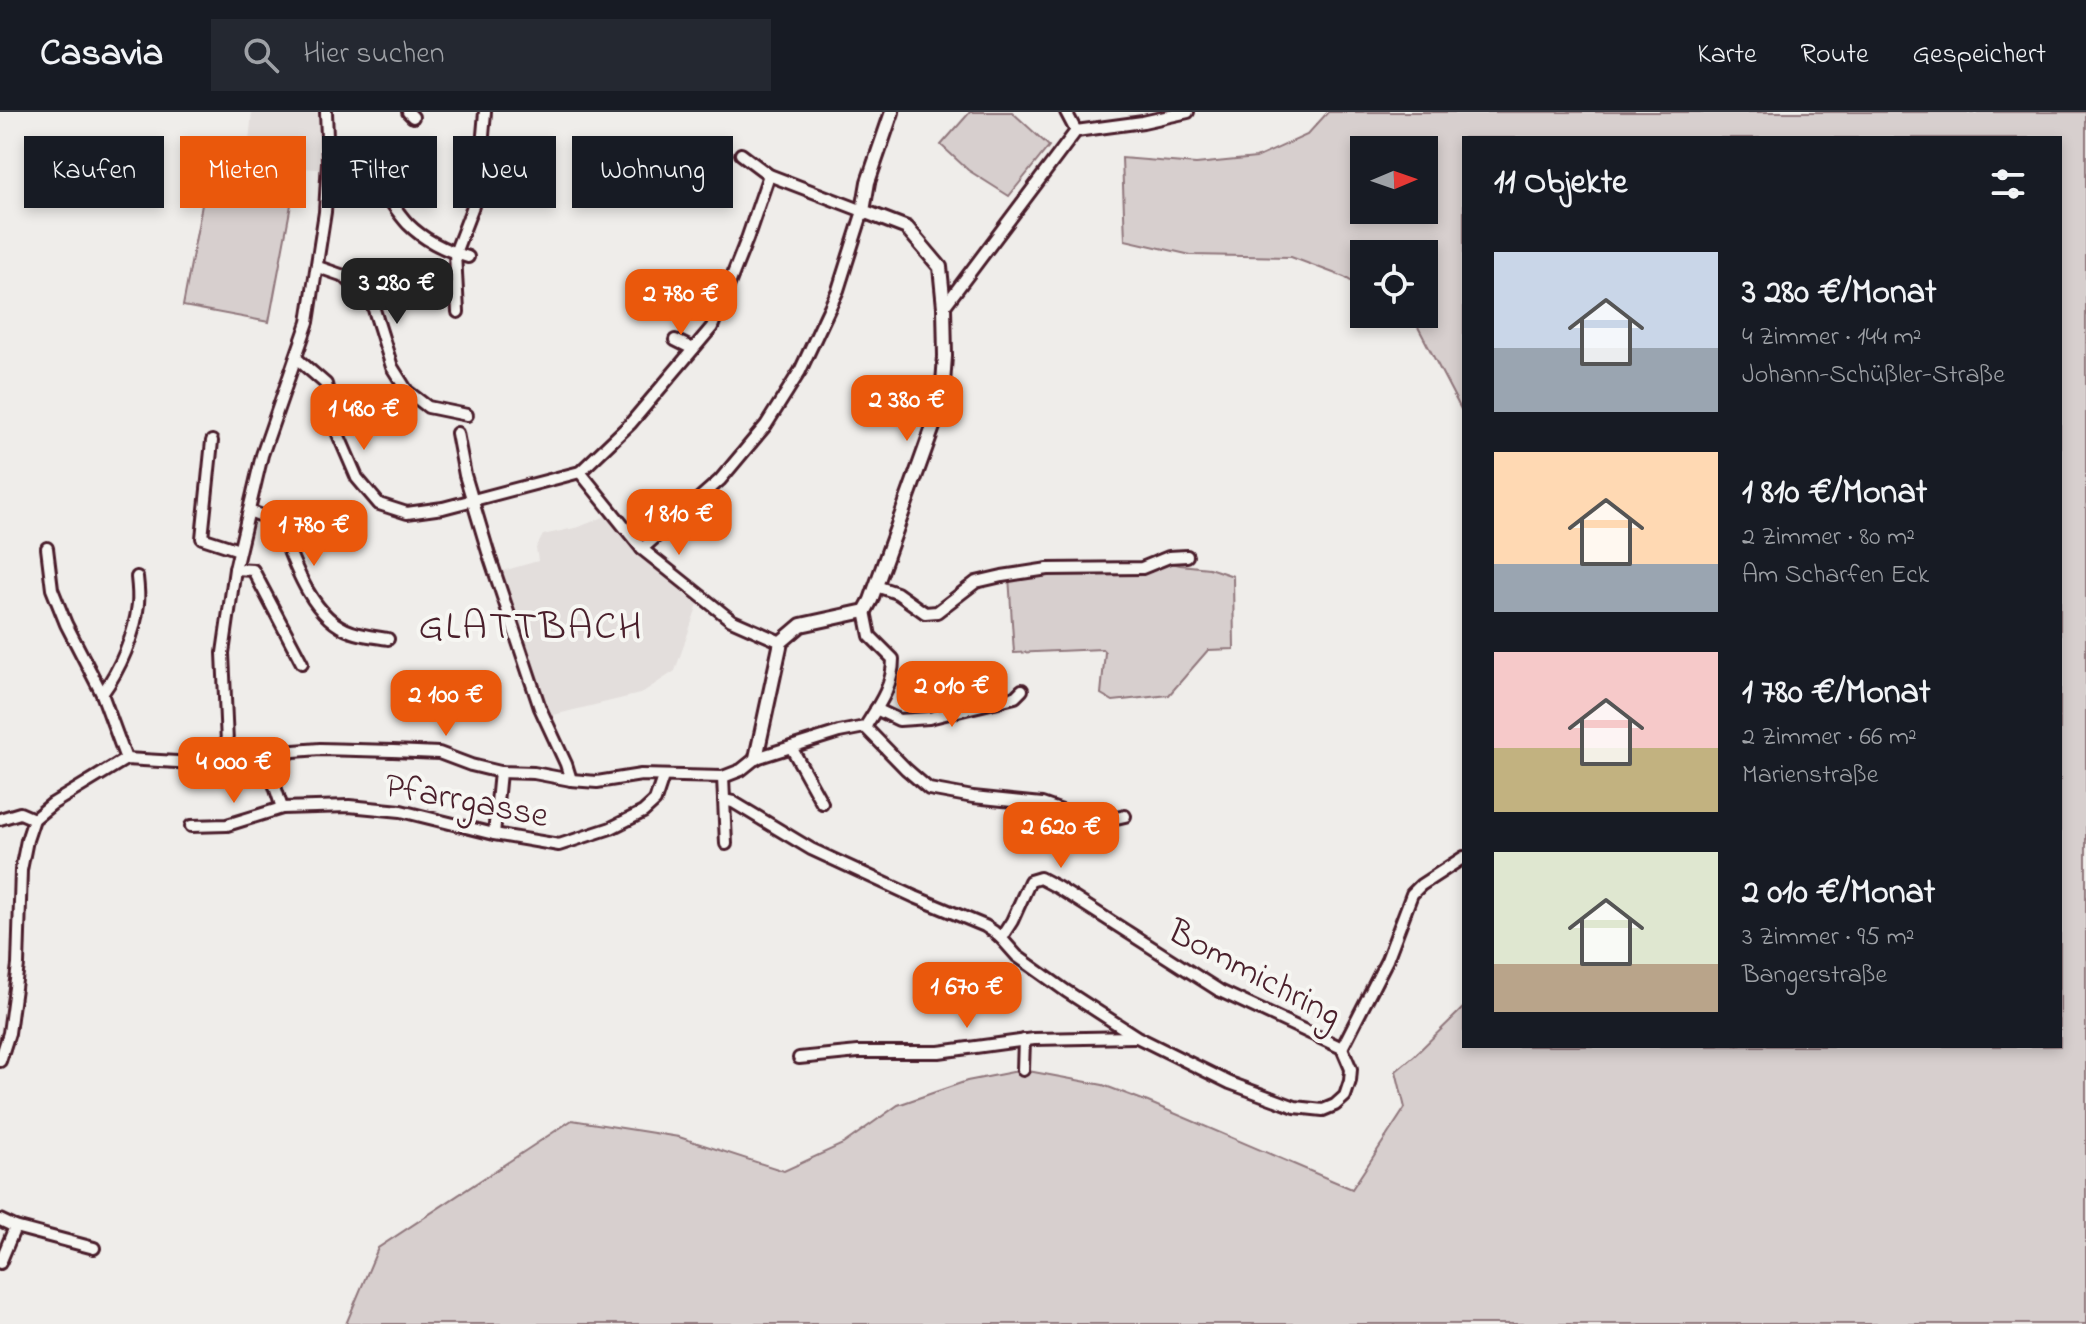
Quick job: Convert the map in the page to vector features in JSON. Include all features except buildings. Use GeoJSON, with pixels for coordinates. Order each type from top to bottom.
{"type":"FeatureCollection","features":[{"type":"Feature","properties":{"kind":"street"},"geometry":{"type":"LineString","coordinates":[[326,112],[327,136]]}},
{"type":"Feature","properties":{"kind":"street"},"geometry":{"type":"LineString","coordinates":[[458,312],[455,253],[473,206],[485,112]]}},
{"type":"Feature","properties":{"kind":"street"},"geometry":{"type":"LineString","coordinates":[[642,549],[720,480],[766,425],[800,371],[838,290],[863,211],[868,182],[892,112]]}},
{"type":"Feature","properties":{"kind":"street"},"geometry":{"type":"LineString","coordinates":[[1066,112],[1076,131]]}},
{"type":"Feature","properties":{"kind":"street"},"geometry":{"type":"LineString","coordinates":[[944,307],[1076,131],[1188,112]]}},
{"type":"Feature","properties":{"kind":"street"},"geometry":{"type":"LineString","coordinates":[[0,1061],[9,1033],[18,965],[21,870],[34,819],[52,804],[126,759],[228,765],[294,751],[320,749],[439,753],[500,772],[534,773],[597,782],[641,775],[723,777],[741,770],[756,758],[865,727],[893,676],[893,659],[870,636],[865,611],[938,413],[943,384],[944,307],[940,267],[907,228],[769,175],[741,154]]}},
{"type":"Feature","properties":{"kind":"street"},"geometry":{"type":"LineString","coordinates":[[296,358],[326,384],[338,434],[357,478],[379,504],[407,513],[443,508],[580,472],[630,424],[712,327],[769,175]]}},
{"type":"Feature","properties":{"kind":"street"},"geometry":{"type":"LineString","coordinates":[[228,765],[223,653],[235,569],[262,455],[308,322],[325,208]]}},
{"type":"Feature","properties":{"kind":"street"},"geometry":{"type":"LineString","coordinates":[[396,208],[409,224],[435,243],[468,257]]}},
{"type":"Feature","properties":{"kind":"street"},"geometry":{"type":"LineString","coordinates":[[318,267],[344,276],[372,303],[392,367],[407,391],[428,407],[467,415]]}},
{"type":"Feature","properties":{"kind":"street"},"geometry":{"type":"LineString","coordinates":[[675,340],[693,349]]}},
{"type":"Feature","properties":{"kind":"street"},"geometry":{"type":"LineString","coordinates":[[457,433],[472,499],[540,708],[571,780]]}},
{"type":"Feature","properties":{"kind":"street"},"geometry":{"type":"LineString","coordinates":[[212,441],[202,538],[239,550]]}},
{"type":"Feature","properties":{"kind":"street"},"geometry":{"type":"LineString","coordinates":[[580,472],[642,549],[731,620],[781,642]]}},
{"type":"Feature","properties":{"kind":"street"},"geometry":{"type":"LineString","coordinates":[[249,511],[278,522],[296,571],[324,615],[350,632],[388,639]]}},
{"type":"Feature","properties":{"kind":"street"},"geometry":{"type":"LineString","coordinates":[[47,548],[52,589],[66,624],[102,694],[126,759]]}},
{"type":"Feature","properties":{"kind":"street"},"geometry":{"type":"LineString","coordinates":[[876,586],[897,593],[925,613],[937,612],[976,582],[1002,576],[1048,569],[1142,568],[1169,557],[1187,556]]}},
{"type":"Feature","properties":{"kind":"street"},"geometry":{"type":"LineString","coordinates":[[235,569],[253,570],[302,663]]}},
{"type":"Feature","properties":{"kind":"street"},"geometry":{"type":"LineString","coordinates":[[102,694],[115,676],[132,631],[138,604],[137,577]]}},
{"type":"Feature","properties":{"kind":"street"},"geometry":{"type":"LineString","coordinates":[[756,758],[781,642],[801,625],[865,611]]}},
{"type":"Feature","properties":{"kind":"street"},"geometry":{"type":"LineString","coordinates":[[876,709],[899,720],[929,718],[1015,697],[1022,690]]}},
{"type":"Feature","properties":{"kind":"street"},"geometry":{"type":"LineString","coordinates":[[865,727],[929,789],[1042,804],[1085,819],[1125,816]]}},
{"type":"Feature","properties":{"kind":"street"},"geometry":{"type":"LineString","coordinates":[[791,747],[822,803]]}},
{"type":"Feature","properties":{"kind":"street"},"geometry":{"type":"LineString","coordinates":[[266,759],[282,808]]}},
{"type":"Feature","properties":{"kind":"street"},"geometry":{"type":"LineString","coordinates":[[494,834],[500,772]]}},
{"type":"Feature","properties":{"kind":"street","name":"Pfarrgasse"},"geometry":{"type":"LineString","coordinates":[[191,826],[227,825],[282,808],[349,806],[401,811],[494,834],[559,845],[611,828],[643,812],[655,801],[663,777]]}},
{"type":"Feature","properties":{"kind":"street"},"geometry":{"type":"LineString","coordinates":[[723,777],[726,844]]}},
{"type":"Feature","properties":{"kind":"street"},"geometry":{"type":"LineString","coordinates":[[724,800],[733,802],[811,849],[985,926],[1001,938]]}},
{"type":"Feature","properties":{"kind":"street"},"geometry":{"type":"LineString","coordinates":[[0,819],[20,813],[34,819]]}},
{"type":"Feature","properties":{"kind":"street"},"geometry":{"type":"LineString","coordinates":[[1342,1048],[1387,960],[1412,894],[1462,858]]}},
{"type":"Feature","properties":{"kind":"street","name":"Bommichring"},"geometry":{"type":"LineString","coordinates":[[1040,878],[1220,991],[1342,1048],[1351,1069],[1345,1096],[1323,1110],[1295,1107],[1230,1083],[1137,1037],[1017,956],[1001,938],[1030,881],[1040,878]]}},
{"type":"Feature","properties":{"kind":"street"},"geometry":{"type":"LineString","coordinates":[[799,1058],[858,1052],[939,1052],[1024,1040],[1137,1037]]}},
{"type":"Feature","properties":{"kind":"street"},"geometry":{"type":"LineString","coordinates":[[1023,1070],[1024,1040]]}},
{"type":"Feature","properties":{"kind":"street"},"geometry":{"type":"LineString","coordinates":[[0,1220],[15,1227],[94,1248]]}},
{"type":"Feature","properties":{"kind":"street"},"geometry":{"type":"LineString","coordinates":[[0,1263],[15,1227]]}},
{"type":"Feature","properties":{"kind":"shaded area"},"geometry":{"type":"Polygon","coordinates":[[[252,112],[319,112],[319,169],[306,168],[306,136],[250,136],[252,112]]]}},
{"type":"Feature","properties":{"kind":"shaded area"},"geometry":{"type":"Polygon","coordinates":[[[970,112],[1012,112],[1049,146],[1009,196],[968,170],[941,145],[970,112]]]}},
{"type":"Feature","properties":{"kind":"shaded area"},"geometry":{"type":"Polygon","coordinates":[[[1328,112],[2086,112],[2086,1324],[346,1324],[378,1248],[572,1120],[679,1137],[784,1171],[843,1144],[898,1105],[967,1081],[1023,1070],[1103,1085],[1352,1189],[1405,1108],[1396,1071],[1462,1009],[1462,1048],[2062,1048],[2062,136],[1462,136],[1462,411],[1419,328],[1438,328],[1438,240],[1350,240],[1350,281],[1291,257],[1191,255],[1125,240],[1122,158],[1196,164],[1256,158],[1307,135],[1328,112]]]}},
{"type":"Feature","properties":{"kind":"shaded area"},"geometry":{"type":"Polygon","coordinates":[[[201,208],[290,208],[269,322],[183,306],[201,208]]]}},
{"type":"Feature","properties":{"kind":"shaded area"},"geometry":{"type":"Polygon","coordinates":[[[606,516],[628,545],[698,604],[675,671],[640,694],[549,716],[499,572],[538,561],[536,548],[543,535],[579,527],[606,516]]]}},
{"type":"Feature","properties":{"kind":"shaded area"},"geometry":{"type":"Polygon","coordinates":[[[1168,562],[1209,568],[1233,576],[1234,649],[1208,650],[1169,695],[1113,701],[1101,694],[1105,652],[1102,649],[1014,653],[1009,576],[1151,572],[1152,567],[1168,562]]]}},
{"type":"Feature","properties":{"kind":"district","name":"GLATTBACH"},"geometry":{"type":"Point","coordinates":[531,624]}}]}
